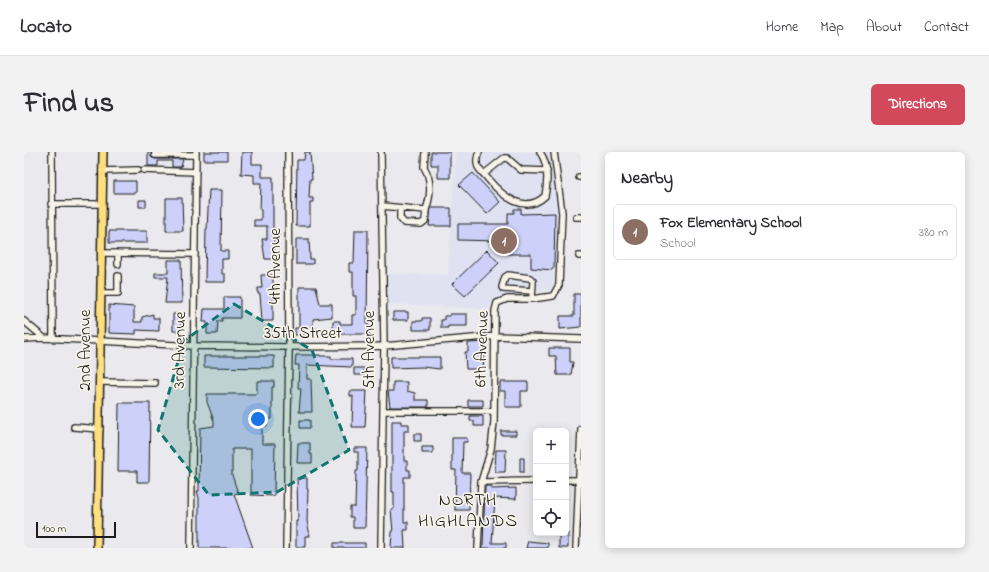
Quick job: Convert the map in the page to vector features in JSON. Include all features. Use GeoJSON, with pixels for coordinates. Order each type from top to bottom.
{"type":"FeatureCollection","features":[{"type":"Feature","properties":{"kind":"main road","name":"2nd Avenue"},"geometry":{"type":"LineString","coordinates":[[97,548],[100,430],[103,152]]}},
{"type":"Feature","properties":{"kind":"street"},"geometry":{"type":"LineString","coordinates":[[52,152],[51,204],[53,339]]}},
{"type":"Feature","properties":{"kind":"street"},"geometry":{"type":"LineString","coordinates":[[155,152],[155,155],[196,154]]}},
{"type":"Feature","properties":{"kind":"street","name":"4th Avenue"},"geometry":{"type":"LineString","coordinates":[[286,548],[289,347],[288,152]]}},
{"type":"Feature","properties":{"kind":"street","name":"5th Avenue"},"geometry":{"type":"LineString","coordinates":[[381,152],[384,346],[381,548]]}},
{"type":"Feature","properties":{"kind":"street"},"geometry":{"type":"LineString","coordinates":[[480,152],[477,162],[478,167],[495,187],[513,202],[534,204],[545,196],[547,164],[540,152]]}},
{"type":"Feature","properties":{"kind":"street","name":"6th Avenue"},"geometry":{"type":"LineString","coordinates":[[478,548],[481,482],[491,449],[494,411],[496,336],[495,311],[497,303],[507,299],[532,299],[553,296],[559,285],[562,213],[554,152]]}},
{"type":"Feature","properties":{"kind":"street"},"geometry":{"type":"LineString","coordinates":[[400,208],[400,218],[404,223],[421,224],[425,221],[430,185],[429,174],[424,167],[423,153]]}},
{"type":"Feature","properties":{"kind":"street","name":"3rd Avenue"},"geometry":{"type":"LineString","coordinates":[[191,548],[196,154]]}},
{"type":"Feature","properties":{"kind":"street"},"geometry":{"type":"LineString","coordinates":[[484,174],[504,158],[507,158],[521,170],[547,171]]}},
{"type":"Feature","properties":{"kind":"street"},"geometry":{"type":"LineString","coordinates":[[102,171],[141,170],[196,172]]}},
{"type":"Feature","properties":{"kind":"street"},"geometry":{"type":"LineString","coordinates":[[51,204],[102,204]]}},
{"type":"Feature","properties":{"kind":"street"},"geometry":{"type":"LineString","coordinates":[[382,206],[426,210]]}},
{"type":"Feature","properties":{"kind":"street"},"geometry":{"type":"LineString","coordinates":[[101,254],[195,254]]}},
{"type":"Feature","properties":{"kind":"street"},"geometry":{"type":"LineString","coordinates":[[118,254],[118,264]]}},
{"type":"Feature","properties":{"kind":"street"},"geometry":{"type":"LineString","coordinates":[[532,291],[504,289],[502,287],[505,277],[508,275],[530,278],[533,281],[532,299]]}},
{"type":"Feature","properties":{"kind":"street"},"geometry":{"type":"LineString","coordinates":[[101,293],[118,293],[118,276]]}},
{"type":"Feature","properties":{"kind":"street"},"geometry":{"type":"LineString","coordinates":[[24,321],[44,338]]}},
{"type":"Feature","properties":{"kind":"street","name":"35th Street"},"geometry":{"type":"LineString","coordinates":[[24,339],[44,338],[194,346],[289,347],[384,346],[496,336],[581,339]]}},
{"type":"Feature","properties":{"kind":"street"},"geometry":{"type":"LineString","coordinates":[[100,382],[155,383]]}},
{"type":"Feature","properties":{"kind":"street"},"geometry":{"type":"LineString","coordinates":[[383,411],[494,411]]}},
{"type":"Feature","properties":{"kind":"street"},"geometry":{"type":"LineString","coordinates":[[74,427],[100,430]]}},
{"type":"Feature","properties":{"kind":"street"},"geometry":{"type":"LineString","coordinates":[[576,548],[581,429]]}},
{"type":"Feature","properties":{"kind":"street"},"geometry":{"type":"LineString","coordinates":[[569,480],[580,480]]}},
{"type":"Feature","properties":{"kind":"street"},"geometry":{"type":"LineString","coordinates":[[481,482],[533,481]]}},
{"type":"Feature","properties":{"kind":"highlighted area"},"geometry":{"type":"Polygon","coordinates":[[[234,304],[312,350],[349,450],[277,492],[209,495],[158,430],[184,341],[234,304]]]}},
{"type":"Feature","properties":{"kind":"shaded area"},"geometry":{"type":"Polygon","coordinates":[[[456,152],[551,152],[559,213],[557,268],[552,290],[501,297],[494,300],[489,309],[387,304],[386,274],[448,275],[456,152]]]}},
{"type":"Feature","properties":{"kind":"building"},"geometry":{"type":"Polygon","coordinates":[[[148,152],[151,152],[151,157],[155,159],[183,159],[181,167],[172,167],[172,161],[158,161],[158,166],[148,166],[148,152]]]}},
{"type":"Feature","properties":{"kind":"building"},"geometry":{"type":"Polygon","coordinates":[[[204,152],[227,152],[227,160],[204,160],[204,152]]]}},
{"type":"Feature","properties":{"kind":"building"},"geometry":{"type":"Polygon","coordinates":[[[242,152],[252,152],[252,164],[262,164],[262,177],[273,177],[273,229],[279,229],[279,238],[274,238],[274,259],[265,259],[262,239],[267,239],[267,226],[254,226],[254,220],[261,220],[261,183],[254,183],[254,175],[241,174],[242,152]]]}},
{"type":"Feature","properties":{"kind":"building"},"geometry":{"type":"Polygon","coordinates":[[[305,152],[310,152],[312,179],[310,179],[309,198],[313,198],[313,202],[310,202],[310,226],[296,226],[297,160],[304,160],[305,152]]]}},
{"type":"Feature","properties":{"kind":"building"},"geometry":{"type":"Polygon","coordinates":[[[431,152],[450,152],[450,178],[438,178],[438,165],[431,165],[431,152]]]}},
{"type":"Feature","properties":{"kind":"building"},"geometry":{"type":"Polygon","coordinates":[[[473,173],[500,202],[487,214],[459,185],[473,173]]]}},
{"type":"Feature","properties":{"kind":"building"},"geometry":{"type":"Polygon","coordinates":[[[114,181],[136,181],[136,193],[114,193],[114,181]]]}},
{"type":"Feature","properties":{"kind":"building"},"geometry":{"type":"Polygon","coordinates":[[[209,190],[222,190],[221,251],[228,251],[228,259],[222,259],[222,274],[225,274],[225,282],[205,282],[206,229],[209,190]]]}},
{"type":"Feature","properties":{"kind":"building"},"geometry":{"type":"Polygon","coordinates":[[[166,198],[182,198],[183,231],[166,231],[166,198]]]}},
{"type":"Feature","properties":{"kind":"building"},"geometry":{"type":"Polygon","coordinates":[[[139,200],[146,200],[146,207],[139,207],[139,200]]]}},
{"type":"Feature","properties":{"kind":"building"},"geometry":{"type":"Polygon","coordinates":[[[431,208],[451,208],[451,226],[429,226],[431,208]]]}},
{"type":"Feature","properties":{"kind":"building"},"geometry":{"type":"Polygon","coordinates":[[[514,209],[521,209],[521,214],[555,213],[554,268],[552,268],[552,270],[531,268],[531,254],[507,254],[506,234],[498,234],[498,241],[458,240],[458,224],[508,224],[508,213],[514,213],[514,209]]]}},
{"type":"Feature","properties":{"kind":"building"},"geometry":{"type":"Polygon","coordinates":[[[355,230],[368,230],[367,325],[369,325],[369,334],[333,334],[333,321],[340,321],[340,324],[352,324],[352,315],[356,315],[356,296],[353,296],[353,272],[349,272],[349,263],[354,263],[355,230]]]}},
{"type":"Feature","properties":{"kind":"building"},"geometry":{"type":"Polygon","coordinates":[[[109,231],[147,231],[147,243],[109,243],[109,231]]]}},
{"type":"Feature","properties":{"kind":"building"},"geometry":{"type":"Polygon","coordinates":[[[296,239],[309,239],[310,259],[313,259],[313,264],[296,264],[296,239]]]}},
{"type":"Feature","properties":{"kind":"building"},"geometry":{"type":"Polygon","coordinates":[[[487,250],[499,263],[465,296],[452,284],[487,250]]]}},
{"type":"Feature","properties":{"kind":"building"},"geometry":{"type":"Polygon","coordinates":[[[168,260],[181,260],[182,303],[165,303],[168,277],[155,277],[155,273],[168,273],[168,260]]]}},
{"type":"Feature","properties":{"kind":"building"},"geometry":{"type":"Polygon","coordinates":[[[261,275],[273,275],[273,321],[262,321],[260,294],[258,294],[258,288],[262,288],[261,275]]]}},
{"type":"Feature","properties":{"kind":"building"},"geometry":{"type":"Polygon","coordinates":[[[299,287],[316,287],[320,304],[332,304],[332,317],[313,319],[313,328],[316,328],[316,335],[295,335],[295,328],[299,328],[299,287]]]}},
{"type":"Feature","properties":{"kind":"building"},"geometry":{"type":"Polygon","coordinates":[[[574,294],[581,294],[581,327],[560,329],[560,316],[574,316],[574,294]]]}},
{"type":"Feature","properties":{"kind":"building"},"geometry":{"type":"Polygon","coordinates":[[[224,297],[240,297],[240,318],[222,318],[222,321],[218,321],[217,334],[207,334],[207,322],[203,322],[204,309],[224,309],[224,297]]]}},
{"type":"Feature","properties":{"kind":"building"},"geometry":{"type":"Polygon","coordinates":[[[109,305],[134,307],[134,322],[142,322],[142,317],[153,314],[153,318],[159,318],[159,331],[136,330],[136,334],[109,333],[109,305]]]}},
{"type":"Feature","properties":{"kind":"building"},"geometry":{"type":"Polygon","coordinates":[[[393,312],[408,312],[408,320],[393,320],[393,312]]]}},
{"type":"Feature","properties":{"kind":"building"},"geometry":{"type":"Polygon","coordinates":[[[173,314],[181,314],[181,331],[173,331],[173,314]]]}},
{"type":"Feature","properties":{"kind":"building"},"geometry":{"type":"Polygon","coordinates":[[[450,314],[467,314],[467,326],[448,326],[448,328],[441,328],[441,320],[444,320],[444,316],[450,316],[450,314]]]}},
{"type":"Feature","properties":{"kind":"building"},"geometry":{"type":"Polygon","coordinates":[[[422,318],[430,318],[430,330],[413,330],[413,321],[422,321],[422,318]]]}},
{"type":"Feature","properties":{"kind":"building"},"geometry":{"type":"Polygon","coordinates":[[[485,342],[483,369],[466,369],[465,352],[468,352],[468,343],[485,342]]]}},
{"type":"Feature","properties":{"kind":"building"},"geometry":{"type":"Polygon","coordinates":[[[549,348],[570,348],[570,362],[573,362],[571,375],[557,375],[556,356],[549,356],[549,348]]]}},
{"type":"Feature","properties":{"kind":"building"},"geometry":{"type":"Polygon","coordinates":[[[296,355],[320,355],[331,356],[331,359],[352,359],[352,367],[307,365],[307,379],[311,379],[312,412],[299,412],[301,388],[298,388],[299,365],[295,365],[296,355]]]}},
{"type":"Feature","properties":{"kind":"building"},"geometry":{"type":"Polygon","coordinates":[[[204,356],[274,356],[274,368],[204,367],[204,356]]]}},
{"type":"Feature","properties":{"kind":"building"},"geometry":{"type":"Polygon","coordinates":[[[391,357],[440,357],[440,369],[423,367],[391,368],[391,357]]]}},
{"type":"Feature","properties":{"kind":"building"},"geometry":{"type":"Polygon","coordinates":[[[354,368],[364,368],[364,375],[354,375],[354,368]]]}},
{"type":"Feature","properties":{"kind":"building"},"geometry":{"type":"Polygon","coordinates":[[[257,381],[274,381],[274,387],[272,387],[272,419],[267,419],[267,426],[262,426],[262,444],[275,444],[274,496],[251,495],[251,449],[232,449],[232,475],[238,493],[234,494],[253,548],[199,548],[199,498],[197,491],[199,491],[200,428],[214,426],[214,421],[207,402],[207,394],[257,394],[257,381]]]}},
{"type":"Feature","properties":{"kind":"building"},"geometry":{"type":"Polygon","coordinates":[[[393,382],[407,382],[407,391],[415,393],[415,400],[428,400],[428,407],[390,407],[388,391],[393,391],[393,382]]]}},
{"type":"Feature","properties":{"kind":"building"},"geometry":{"type":"Polygon","coordinates":[[[500,382],[528,382],[528,391],[521,391],[521,407],[505,407],[505,391],[500,391],[500,382]]]}},
{"type":"Feature","properties":{"kind":"building"},"geometry":{"type":"Polygon","coordinates":[[[350,391],[367,391],[365,427],[352,427],[353,396],[350,396],[350,391]]]}},
{"type":"Feature","properties":{"kind":"building"},"geometry":{"type":"Polygon","coordinates":[[[468,400],[483,400],[483,406],[468,406],[468,400]]]}},
{"type":"Feature","properties":{"kind":"building"},"geometry":{"type":"Polygon","coordinates":[[[119,403],[150,403],[149,482],[137,482],[137,471],[118,471],[119,403]]]}},
{"type":"Feature","properties":{"kind":"building"},"geometry":{"type":"Polygon","coordinates":[[[470,416],[483,416],[483,426],[474,426],[474,421],[470,421],[470,416]]]}},
{"type":"Feature","properties":{"kind":"building"},"geometry":{"type":"Polygon","coordinates":[[[300,420],[310,420],[310,428],[300,428],[300,420]]]}},
{"type":"Feature","properties":{"kind":"building"},"geometry":{"type":"Polygon","coordinates":[[[392,421],[401,421],[401,424],[409,424],[409,431],[404,431],[404,461],[407,461],[407,470],[410,470],[410,477],[404,477],[404,522],[408,522],[408,530],[404,530],[405,548],[391,548],[393,532],[391,509],[394,509],[394,492],[392,492],[392,421]]]}},
{"type":"Feature","properties":{"kind":"building"},"geometry":{"type":"Polygon","coordinates":[[[501,431],[516,431],[516,435],[501,435],[501,431]]]}},
{"type":"Feature","properties":{"kind":"building"},"geometry":{"type":"Polygon","coordinates":[[[414,434],[421,434],[421,441],[414,441],[414,434]]]}},
{"type":"Feature","properties":{"kind":"building"},"geometry":{"type":"Polygon","coordinates":[[[452,438],[467,438],[467,442],[463,442],[462,473],[470,473],[469,510],[455,510],[456,470],[452,470],[452,438]]]}},
{"type":"Feature","properties":{"kind":"building"},"geometry":{"type":"Polygon","coordinates":[[[298,443],[310,443],[312,463],[297,463],[298,443]]]}},
{"type":"Feature","properties":{"kind":"building"},"geometry":{"type":"Polygon","coordinates":[[[422,447],[433,447],[433,453],[422,453],[422,447]]]}},
{"type":"Feature","properties":{"kind":"building"},"geometry":{"type":"Polygon","coordinates":[[[354,448],[367,448],[365,528],[353,528],[353,517],[350,517],[350,507],[355,507],[356,471],[358,471],[358,452],[354,452],[354,448]]]}},
{"type":"Feature","properties":{"kind":"building"},"geometry":{"type":"Polygon","coordinates":[[[496,450],[506,450],[505,472],[495,472],[496,450]]]}},
{"type":"Feature","properties":{"kind":"building"},"geometry":{"type":"Polygon","coordinates":[[[520,458],[524,458],[524,472],[520,472],[520,458]]]}},
{"type":"Feature","properties":{"kind":"building"},"geometry":{"type":"Polygon","coordinates":[[[297,478],[307,478],[307,521],[310,536],[305,536],[305,547],[296,547],[296,521],[298,521],[297,478]]]}},
{"type":"Feature","properties":{"kind":"building"},"geometry":{"type":"Polygon","coordinates":[[[485,486],[491,486],[491,489],[516,488],[516,499],[495,498],[492,543],[506,543],[506,548],[483,548],[485,486]]]}},
{"type":"Feature","properties":{"kind":"building"},"geometry":{"type":"Polygon","coordinates":[[[559,536],[568,536],[568,548],[559,548],[559,536]]]}},
{"type":"Feature","properties":{"kind":"building"},"geometry":{"type":"Polygon","coordinates":[[[528,541],[548,543],[548,548],[526,548],[528,541]]]}},
{"type":"Feature","properties":{"kind":"building"},"geometry":{"type":"Polygon","coordinates":[[[334,543],[365,543],[365,548],[334,548],[334,543]]]}},
{"type":"Feature","properties":{"kind":"tunnel"},"geometry":{"type":"LineString","coordinates":[[118,264],[118,276]]}},
{"type":"Feature","properties":{"kind":"place","name":"Fox Elementary School"},"geometry":{"type":"Point","coordinates":[504,241]}},
{"type":"Feature","properties":{"kind":"district","name":"NORTH HIGHLANDS"},"geometry":{"type":"Point","coordinates":[468,511]}}]}
